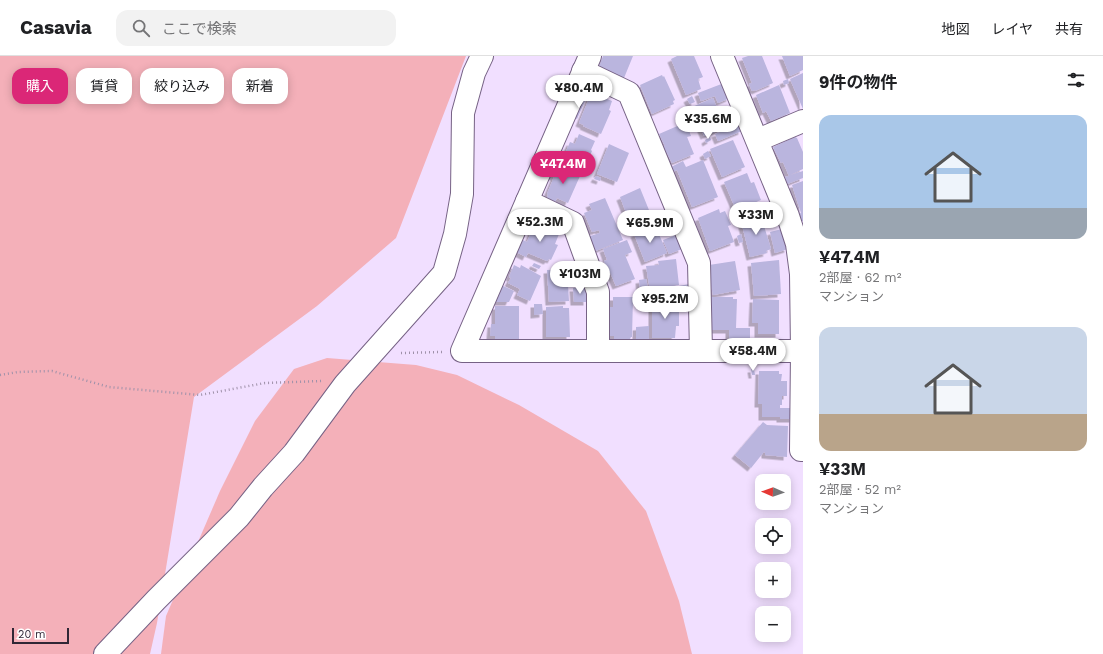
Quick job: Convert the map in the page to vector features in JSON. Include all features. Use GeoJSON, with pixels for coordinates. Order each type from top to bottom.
{"type":"FeatureCollection","features":[{"type":"Feature","properties":{"kind":"street"},"geometry":{"type":"LineString","coordinates":[[105,654],[239,516],[294,453],[344,384],[444,273],[455,234],[462,194],[464,113],[474,74],[482,56]]}},
{"type":"Feature","properties":{"kind":"street"},"geometry":{"type":"LineString","coordinates":[[722,56],[758,140],[788,216],[797,244],[801,274],[803,450]]}},
{"type":"Feature","properties":{"kind":"street"},"geometry":{"type":"LineString","coordinates":[[701,351],[699,263],[629,93],[586,63],[462,351],[701,351],[803,351]]}},
{"type":"Feature","properties":{"kind":"street"},"geometry":{"type":"LineString","coordinates":[[758,140],[803,121]]}},
{"type":"Feature","properties":{"kind":"street"},"geometry":{"type":"LineString","coordinates":[[527,201],[572,223],[598,292],[598,351]]}},
{"type":"Feature","properties":{"kind":"path"},"geometry":{"type":"LineString","coordinates":[[378,346],[386,354],[462,351]]}},
{"type":"Feature","properties":{"kind":"path"},"geometry":{"type":"LineString","coordinates":[[0,375],[18,372],[52,371],[108,387],[200,395],[265,383],[324,381],[344,384]]}},
{"type":"Feature","properties":{"kind":"shaded area"},"geometry":{"type":"Polygon","coordinates":[[[0,56],[466,56],[396,238],[317,306],[194,397],[157,623],[150,654],[0,654],[0,56]]]}},
{"type":"Feature","properties":{"kind":"shaded area"},"geometry":{"type":"Polygon","coordinates":[[[327,358],[416,365],[457,375],[519,405],[598,451],[646,511],[679,601],[692,654],[161,654],[166,616],[220,491],[255,421],[294,369],[327,358]]]}},
{"type":"Feature","properties":{"kind":"building"},"geometry":{"type":"Polygon","coordinates":[[[603,56],[633,56],[624,78],[599,67],[603,56]]]}},
{"type":"Feature","properties":{"kind":"building"},"geometry":{"type":"Polygon","coordinates":[[[677,56],[694,56],[703,77],[698,79],[701,89],[686,95],[671,59],[677,56]]]}},
{"type":"Feature","properties":{"kind":"building"},"geometry":{"type":"Polygon","coordinates":[[[748,56],[762,56],[773,83],[752,91],[749,84],[752,83],[742,58],[748,56]]]}},
{"type":"Feature","properties":{"kind":"building"},"geometry":{"type":"Polygon","coordinates":[[[782,56],[803,56],[803,70],[790,76],[782,56]]]}},
{"type":"Feature","properties":{"kind":"building"},"geometry":{"type":"Polygon","coordinates":[[[803,73],[803,109],[790,79],[803,73]]]}},
{"type":"Feature","properties":{"kind":"building"},"geometry":{"type":"Polygon","coordinates":[[[662,75],[663,77],[664,76],[675,100],[673,101],[674,104],[652,114],[640,85],[662,75]]]}},
{"type":"Feature","properties":{"kind":"building"},"geometry":{"type":"Polygon","coordinates":[[[788,79],[789,83],[784,85],[783,81],[788,79]]]}},
{"type":"Feature","properties":{"kind":"building"},"geometry":{"type":"Polygon","coordinates":[[[724,83],[730,98],[718,103],[715,96],[701,101],[698,93],[724,83]]]}},
{"type":"Feature","properties":{"kind":"building"},"geometry":{"type":"Polygon","coordinates":[[[779,85],[790,113],[771,121],[766,111],[763,113],[756,95],[779,85]]]}},
{"type":"Feature","properties":{"kind":"building"},"geometry":{"type":"Polygon","coordinates":[[[597,95],[612,101],[609,110],[611,111],[601,134],[579,123],[590,96],[595,99],[597,95]]]}},
{"type":"Feature","properties":{"kind":"building"},"geometry":{"type":"Polygon","coordinates":[[[692,96],[695,102],[690,104],[687,99],[692,96]]]}},
{"type":"Feature","properties":{"kind":"building"},"geometry":{"type":"Polygon","coordinates":[[[713,98],[725,128],[704,136],[692,107],[713,98]]]}},
{"type":"Feature","properties":{"kind":"building"},"geometry":{"type":"Polygon","coordinates":[[[581,99],[585,101],[577,119],[573,117],[581,99]]]}},
{"type":"Feature","properties":{"kind":"building"},"geometry":{"type":"Polygon","coordinates":[[[689,107],[692,113],[687,115],[684,109],[689,107]]]}},
{"type":"Feature","properties":{"kind":"building"},"geometry":{"type":"Polygon","coordinates":[[[682,124],[683,127],[687,125],[691,136],[687,137],[694,154],[672,163],[667,153],[665,154],[662,147],[665,146],[659,134],[682,124]]]}},
{"type":"Feature","properties":{"kind":"building"},"geometry":{"type":"Polygon","coordinates":[[[740,124],[742,131],[718,141],[715,134],[740,124]]]}},
{"type":"Feature","properties":{"kind":"building"},"geometry":{"type":"Polygon","coordinates":[[[579,134],[595,141],[587,162],[585,161],[580,171],[561,163],[570,142],[575,144],[579,134]]]}},
{"type":"Feature","properties":{"kind":"building"},"geometry":{"type":"Polygon","coordinates":[[[710,137],[711,140],[706,143],[705,140],[710,137]]]}},
{"type":"Feature","properties":{"kind":"building"},"geometry":{"type":"Polygon","coordinates":[[[795,137],[797,138],[803,152],[803,169],[790,175],[803,171],[803,178],[787,184],[785,177],[789,176],[783,162],[781,163],[773,147],[795,137]]]}},
{"type":"Feature","properties":{"kind":"building"},"geometry":{"type":"Polygon","coordinates":[[[733,140],[745,167],[722,177],[710,149],[733,140]]]}},
{"type":"Feature","properties":{"kind":"building"},"geometry":{"type":"Polygon","coordinates":[[[609,144],[629,153],[617,182],[597,174],[609,144]]]}},
{"type":"Feature","properties":{"kind":"building"},"geometry":{"type":"Polygon","coordinates":[[[708,151],[711,156],[705,159],[703,154],[708,151]]]}},
{"type":"Feature","properties":{"kind":"building"},"geometry":{"type":"Polygon","coordinates":[[[703,160],[718,197],[692,207],[677,170],[673,172],[671,167],[683,161],[686,167],[703,160]]]}},
{"type":"Feature","properties":{"kind":"building"},"geometry":{"type":"Polygon","coordinates":[[[559,166],[580,176],[568,203],[557,198],[555,202],[547,198],[547,194],[554,177],[550,175],[552,170],[557,172],[559,166]]]}},
{"type":"Feature","properties":{"kind":"building"},"geometry":{"type":"Polygon","coordinates":[[[747,173],[751,183],[754,182],[761,200],[736,210],[724,182],[747,173]]]}},
{"type":"Feature","properties":{"kind":"building"},"geometry":{"type":"Polygon","coordinates":[[[596,176],[601,178],[600,181],[594,179],[596,176]]]}},
{"type":"Feature","properties":{"kind":"building"},"geometry":{"type":"Polygon","coordinates":[[[803,181],[803,221],[801,221],[798,214],[801,213],[792,185],[803,181]]]}},
{"type":"Feature","properties":{"kind":"building"},"geometry":{"type":"Polygon","coordinates":[[[640,188],[651,215],[630,223],[620,197],[640,188]]]}},
{"type":"Feature","properties":{"kind":"building"},"geometry":{"type":"Polygon","coordinates":[[[605,198],[623,240],[593,252],[587,237],[600,233],[599,230],[592,232],[584,213],[592,210],[589,204],[605,198]]]}},
{"type":"Feature","properties":{"kind":"building"},"geometry":{"type":"Polygon","coordinates":[[[760,202],[762,208],[739,218],[736,212],[760,202]]]}},
{"type":"Feature","properties":{"kind":"building"},"geometry":{"type":"Polygon","coordinates":[[[768,208],[770,212],[763,215],[761,211],[768,208]]]}},
{"type":"Feature","properties":{"kind":"building"},"geometry":{"type":"Polygon","coordinates":[[[719,209],[720,213],[725,211],[731,225],[728,226],[734,242],[710,251],[698,218],[719,209]]]}},
{"type":"Feature","properties":{"kind":"building"},"geometry":{"type":"Polygon","coordinates":[[[761,216],[771,249],[766,251],[767,253],[750,257],[741,221],[761,216]]]}},
{"type":"Feature","properties":{"kind":"building"},"geometry":{"type":"Polygon","coordinates":[[[535,223],[559,234],[555,244],[558,245],[551,260],[549,259],[547,261],[528,253],[526,257],[516,252],[521,239],[527,242],[535,223]]]}},
{"type":"Feature","properties":{"kind":"building"},"geometry":{"type":"Polygon","coordinates":[[[639,223],[640,228],[633,230],[632,226],[639,223]]]}},
{"type":"Feature","properties":{"kind":"building"},"geometry":{"type":"Polygon","coordinates":[[[655,225],[667,253],[645,262],[634,234],[655,225]]]}},
{"type":"Feature","properties":{"kind":"building"},"geometry":{"type":"Polygon","coordinates":[[[782,229],[788,249],[775,253],[770,232],[782,229]]]}},
{"type":"Feature","properties":{"kind":"building"},"geometry":{"type":"Polygon","coordinates":[[[741,234],[743,242],[739,243],[737,236],[741,234]]]}},
{"type":"Feature","properties":{"kind":"building"},"geometry":{"type":"Polygon","coordinates":[[[676,235],[682,249],[669,254],[663,240],[676,235]]]}},
{"type":"Feature","properties":{"kind":"building"},"geometry":{"type":"Polygon","coordinates":[[[627,240],[632,252],[625,255],[635,279],[616,286],[604,261],[607,260],[603,249],[627,240]]]}},
{"type":"Feature","properties":{"kind":"building"},"geometry":{"type":"Polygon","coordinates":[[[676,259],[679,285],[672,286],[673,295],[671,295],[671,297],[657,299],[656,296],[651,297],[646,266],[659,265],[658,261],[676,259]]]}},
{"type":"Feature","properties":{"kind":"building"},"geometry":{"type":"Polygon","coordinates":[[[779,260],[781,294],[754,296],[751,263],[779,260]]]}},
{"type":"Feature","properties":{"kind":"building"},"geometry":{"type":"Polygon","coordinates":[[[735,261],[740,290],[713,295],[709,275],[711,275],[709,265],[735,261]]]}},
{"type":"Feature","properties":{"kind":"building"},"geometry":{"type":"Polygon","coordinates":[[[534,263],[541,266],[539,269],[532,266],[534,263]]]}},
{"type":"Feature","properties":{"kind":"building"},"geometry":{"type":"Polygon","coordinates":[[[514,265],[520,268],[521,265],[541,276],[530,301],[517,295],[520,289],[508,283],[511,278],[509,277],[514,265]]]}},
{"type":"Feature","properties":{"kind":"building"},"geometry":{"type":"Polygon","coordinates":[[[567,269],[569,301],[549,302],[547,270],[567,269]]]}},
{"type":"Feature","properties":{"kind":"building"},"geometry":{"type":"Polygon","coordinates":[[[646,279],[648,288],[640,289],[639,280],[646,279]]]}},
{"type":"Feature","properties":{"kind":"building"},"geometry":{"type":"Polygon","coordinates":[[[689,284],[690,299],[675,299],[674,287],[689,284]]]}},
{"type":"Feature","properties":{"kind":"building"},"geometry":{"type":"Polygon","coordinates":[[[501,285],[514,291],[509,302],[494,302],[501,285]]]}},
{"type":"Feature","properties":{"kind":"building"},"geometry":{"type":"Polygon","coordinates":[[[573,288],[586,288],[587,302],[574,302],[573,288]]]}},
{"type":"Feature","properties":{"kind":"building"},"geometry":{"type":"Polygon","coordinates":[[[613,297],[633,297],[632,337],[630,339],[614,339],[614,336],[609,336],[610,307],[613,307],[613,297]]]}},
{"type":"Feature","properties":{"kind":"building"},"geometry":{"type":"Polygon","coordinates":[[[711,297],[733,297],[733,299],[737,299],[736,328],[750,328],[750,342],[729,342],[729,330],[711,330],[711,297]]]}},
{"type":"Feature","properties":{"kind":"building"},"geometry":{"type":"Polygon","coordinates":[[[753,299],[779,300],[779,334],[758,334],[758,323],[752,323],[753,299]]]}},
{"type":"Feature","properties":{"kind":"building"},"geometry":{"type":"Polygon","coordinates":[[[652,302],[675,302],[675,305],[679,304],[679,326],[676,326],[675,338],[652,338],[652,302]]]}},
{"type":"Feature","properties":{"kind":"building"},"geometry":{"type":"Polygon","coordinates":[[[534,304],[542,304],[543,314],[534,315],[534,304]]]}},
{"type":"Feature","properties":{"kind":"building"},"geometry":{"type":"Polygon","coordinates":[[[495,306],[519,306],[519,339],[495,339],[495,336],[490,336],[491,324],[495,324],[495,306]]]}},
{"type":"Feature","properties":{"kind":"building"},"geometry":{"type":"Polygon","coordinates":[[[563,306],[563,308],[569,308],[570,337],[546,337],[546,307],[563,306]]]}},
{"type":"Feature","properties":{"kind":"building"},"geometry":{"type":"Polygon","coordinates":[[[649,326],[649,341],[636,341],[636,327],[649,326]]]}},
{"type":"Feature","properties":{"kind":"building"},"geometry":{"type":"Polygon","coordinates":[[[751,369],[754,369],[755,375],[752,375],[751,369]]]}},
{"type":"Feature","properties":{"kind":"building"},"geometry":{"type":"Polygon","coordinates":[[[759,371],[779,371],[779,374],[782,374],[781,381],[787,381],[787,396],[782,396],[780,417],[762,417],[762,404],[758,404],[759,371]]]}},
{"type":"Feature","properties":{"kind":"building"},"geometry":{"type":"Polygon","coordinates":[[[780,408],[793,408],[793,419],[780,419],[780,408]]]}},
{"type":"Feature","properties":{"kind":"building"},"geometry":{"type":"Polygon","coordinates":[[[763,422],[767,425],[788,426],[787,457],[765,455],[765,452],[751,468],[735,455],[763,422]]]}}]}
